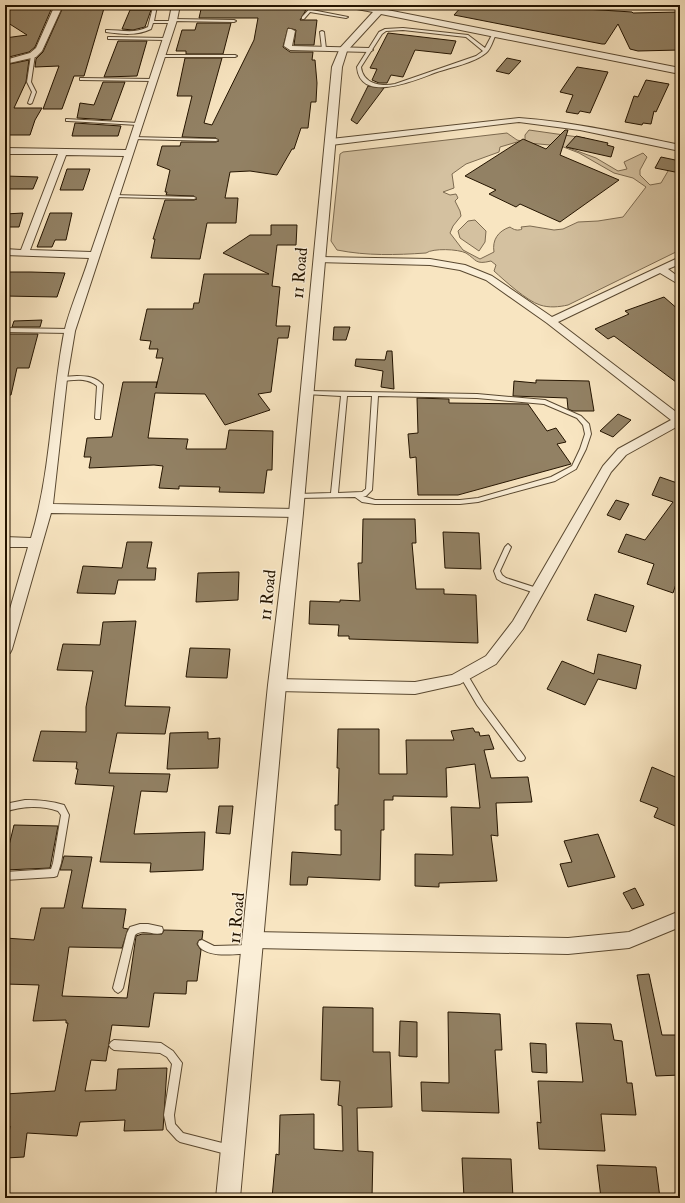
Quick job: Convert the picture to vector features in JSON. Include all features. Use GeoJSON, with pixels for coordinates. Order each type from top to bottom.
{"type":"FeatureCollection","features":[{"type":"Feature","properties":{"kind":"street"},"geometry":{"type":"LineString","coordinates":[[5,62],[33,54],[39,48],[59,5]]}},
{"type":"Feature","properties":{"kind":"street"},"geometry":{"type":"LineString","coordinates":[[5,649],[46,508],[62,379],[70,331],[172,21],[175,5]]}},
{"type":"Feature","properties":{"kind":"street"},"geometry":{"type":"LineString","coordinates":[[349,5],[680,71]]}},
{"type":"Feature","properties":{"kind":"street","name":"11 Road"},"geometry":{"type":"LineString","coordinates":[[228,1198],[253,944],[276,685],[296,513],[338,67],[343,50],[379,11]]}},
{"type":"Feature","properties":{"kind":"street"},"geometry":{"type":"LineString","coordinates":[[291,31],[288,46],[290,48],[369,50]]}},
{"type":"Feature","properties":{"kind":"street"},"geometry":{"type":"LineString","coordinates":[[331,142],[520,120],[575,125],[680,148]]}},
{"type":"Feature","properties":{"kind":"street"},"geometry":{"type":"LineString","coordinates":[[5,150],[128,153]]}},
{"type":"Feature","properties":{"kind":"street"},"geometry":{"type":"LineString","coordinates":[[24,253],[63,152]]}},
{"type":"Feature","properties":{"kind":"street"},"geometry":{"type":"LineString","coordinates":[[5,252],[94,255]]}},
{"type":"Feature","properties":{"kind":"street"},"geometry":{"type":"LineString","coordinates":[[276,685],[415,688],[455,680],[491,660],[518,626],[607,469],[622,452],[647,437],[680,421],[551,321],[490,278],[462,267],[430,262],[320,260]]}},
{"type":"Feature","properties":{"kind":"street"},"geometry":{"type":"LineString","coordinates":[[551,321],[680,260]]}},
{"type":"Feature","properties":{"kind":"street"},"geometry":{"type":"LineString","coordinates":[[661,270],[680,282]]}},
{"type":"Feature","properties":{"kind":"street"},"geometry":{"type":"LineString","coordinates":[[46,508],[296,513]]}},
{"type":"Feature","properties":{"kind":"street"},"geometry":{"type":"LineString","coordinates":[[5,542],[37,543]]}},
{"type":"Feature","properties":{"kind":"street"},"geometry":{"type":"LineString","coordinates":[[253,944],[568,946],[629,940],[680,919]]}},
{"type":"Feature","properties":{"kind":"lane"},"geometry":{"type":"LineString","coordinates":[[118,6],[175,5]]}},
{"type":"Feature","properties":{"kind":"lane"},"geometry":{"type":"LineString","coordinates":[[303,18],[315,5]]}},
{"type":"Feature","properties":{"kind":"lane"},"geometry":{"type":"LineString","coordinates":[[107,31],[143,32],[150,28],[155,6]]}},
{"type":"Feature","properties":{"kind":"lane"},"geometry":{"type":"LineString","coordinates":[[310,10],[346,17]]}},
{"type":"Feature","properties":{"kind":"lane"},"geometry":{"type":"LineString","coordinates":[[151,22],[234,21]]}},
{"type":"Feature","properties":{"kind":"lane"},"geometry":{"type":"LineString","coordinates":[[486,51],[467,36],[403,30],[385,30],[380,33],[369,50],[359,67],[359,73],[363,79],[372,84],[390,86],[477,57],[486,51],[494,34]]}},
{"type":"Feature","properties":{"kind":"lane"},"geometry":{"type":"LineString","coordinates":[[322,32],[324,49]]}},
{"type":"Feature","properties":{"kind":"lane"},"geometry":{"type":"LineString","coordinates":[[109,38],[166,39]]}},
{"type":"Feature","properties":{"kind":"lane"},"geometry":{"type":"LineString","coordinates":[[30,103],[34,92],[29,82],[33,54]]}},
{"type":"Feature","properties":{"kind":"lane"},"geometry":{"type":"LineString","coordinates":[[160,56],[235,56]]}},
{"type":"Feature","properties":{"kind":"lane"},"geometry":{"type":"LineString","coordinates":[[81,79],[152,80]]}},
{"type":"Feature","properties":{"kind":"lane"},"geometry":{"type":"LineString","coordinates":[[68,120],[138,124]]}},
{"type":"Feature","properties":{"kind":"lane"},"geometry":{"type":"LineString","coordinates":[[133,138],[216,140]]}},
{"type":"Feature","properties":{"kind":"lane"},"geometry":{"type":"LineString","coordinates":[[114,196],[194,198]]}},
{"type":"Feature","properties":{"kind":"lane"},"geometry":{"type":"LineString","coordinates":[[5,330],[70,331]]}},
{"type":"Feature","properties":{"kind":"lane"},"geometry":{"type":"LineString","coordinates":[[62,379],[89,378],[96,381],[100,385],[98,418]]}},
{"type":"Feature","properties":{"kind":"lane"},"geometry":{"type":"LineString","coordinates":[[307,393],[478,396],[545,402],[579,417],[586,424],[588,434],[583,449],[574,467],[553,479],[478,500],[460,502],[375,502],[364,500],[356,495]]}},
{"type":"Feature","properties":{"kind":"lane"},"geometry":{"type":"LineString","coordinates":[[334,496],[344,394]]}},
{"type":"Feature","properties":{"kind":"lane"},"geometry":{"type":"LineString","coordinates":[[297,496],[356,495],[364,494],[369,490],[375,395]]}},
{"type":"Feature","properties":{"kind":"lane"},"geometry":{"type":"LineString","coordinates":[[508,547],[497,571],[499,577],[538,591]]}},
{"type":"Feature","properties":{"kind":"lane"},"geometry":{"type":"LineString","coordinates":[[464,676],[480,704],[521,758]]}},
{"type":"Feature","properties":{"kind":"lane"},"geometry":{"type":"LineString","coordinates":[[5,808],[12,805],[52,804],[61,808],[65,815],[58,862],[54,874],[5,876]]}},
{"type":"Feature","properties":{"kind":"lane"},"geometry":{"type":"LineString","coordinates":[[118,988],[133,929],[138,927],[159,930]]}},
{"type":"Feature","properties":{"kind":"lane"},"geometry":{"type":"LineString","coordinates":[[202,944],[213,950],[253,944]]}},
{"type":"Feature","properties":{"kind":"lane"},"geometry":{"type":"LineString","coordinates":[[114,1046],[161,1048],[170,1054],[177,1063],[169,1115],[170,1126],[180,1137],[233,1151]]}},
{"type":"Feature","properties":{"kind":"shaded area"},"geometry":{"type":"Polygon","coordinates":[[[529,130],[585,138],[587,142],[569,148],[596,158],[618,171],[627,169],[624,162],[643,153],[647,157],[640,170],[640,175],[650,185],[661,183],[671,166],[680,162],[680,250],[568,305],[550,307],[535,303],[516,290],[494,271],[496,265],[491,261],[479,262],[466,253],[434,250],[426,253],[404,254],[359,253],[337,250],[331,241],[340,154],[343,152],[507,133],[517,140],[525,142],[525,135],[529,130]],[[517,142],[500,147],[499,152],[466,164],[452,174],[454,188],[443,192],[450,195],[456,194],[458,198],[455,201],[461,216],[453,226],[450,233],[463,250],[480,259],[494,252],[494,244],[497,236],[502,231],[510,227],[518,230],[522,229],[521,227],[530,226],[554,230],[563,229],[578,222],[598,221],[623,217],[646,187],[633,178],[614,173],[579,153],[561,146],[517,142]]]}},
{"type":"Feature","properties":{"kind":"shaded area"},"geometry":{"type":"Polygon","coordinates":[[[475,220],[486,231],[485,242],[479,251],[460,238],[458,231],[468,221],[475,220]]]}},
{"type":"Feature","properties":{"kind":"building"},"geometry":{"type":"Polygon","coordinates":[[[7,5],[53,5],[35,47],[29,52],[5,58],[5,38],[27,35],[5,21],[5,12],[10,11],[7,5]]]}},
{"type":"Feature","properties":{"kind":"building"},"geometry":{"type":"Polygon","coordinates":[[[64,5],[105,5],[84,76],[74,76],[62,109],[43,109],[59,66],[35,67],[36,59],[43,52],[64,5]]]}},
{"type":"Feature","properties":{"kind":"building"},"geometry":{"type":"Polygon","coordinates":[[[202,5],[276,5],[306,10],[300,20],[317,20],[314,45],[294,45],[296,30],[288,28],[283,47],[290,52],[313,52],[312,60],[315,60],[317,83],[316,102],[311,102],[308,128],[301,128],[294,149],[292,149],[277,175],[250,171],[230,172],[225,198],[238,198],[236,223],[207,223],[200,259],[151,258],[155,239],[153,239],[165,200],[197,199],[194,196],[166,195],[167,192],[165,192],[170,170],[157,165],[162,146],[180,146],[181,142],[219,141],[216,138],[182,137],[192,96],[177,96],[185,58],[222,58],[204,123],[212,125],[254,40],[258,18],[199,18],[202,5]]]}},
{"type":"Feature","properties":{"kind":"building"},"geometry":{"type":"Polygon","coordinates":[[[463,5],[573,5],[586,7],[585,9],[633,13],[680,12],[680,50],[638,51],[630,49],[618,24],[605,44],[602,44],[454,15],[463,5]]]}},
{"type":"Feature","properties":{"kind":"building"},"geometry":{"type":"Polygon","coordinates":[[[130,10],[151,10],[145,27],[133,30],[122,29],[130,10]]]}},
{"type":"Feature","properties":{"kind":"building"},"geometry":{"type":"Polygon","coordinates":[[[197,23],[231,23],[223,54],[186,54],[186,51],[176,51],[182,30],[195,30],[197,23]]]}},
{"type":"Feature","properties":{"kind":"building"},"geometry":{"type":"Polygon","coordinates":[[[388,33],[456,41],[451,54],[415,50],[403,77],[391,75],[387,83],[379,83],[372,80],[377,69],[370,68],[388,33]]]}},
{"type":"Feature","properties":{"kind":"building"},"geometry":{"type":"Polygon","coordinates":[[[118,41],[147,41],[137,76],[104,77],[118,41]]]}},
{"type":"Feature","properties":{"kind":"building"},"geometry":{"type":"Polygon","coordinates":[[[507,58],[521,61],[509,74],[496,71],[507,58]]]}},
{"type":"Feature","properties":{"kind":"building"},"geometry":{"type":"Polygon","coordinates":[[[29,60],[26,82],[14,108],[42,108],[35,120],[30,135],[5,135],[5,65],[29,60]]]}},
{"type":"Feature","properties":{"kind":"building"},"geometry":{"type":"Polygon","coordinates":[[[577,67],[608,72],[590,113],[580,111],[578,114],[566,112],[573,95],[560,92],[577,67]]]}},
{"type":"Feature","properties":{"kind":"building"},"geometry":{"type":"Polygon","coordinates":[[[646,80],[669,84],[656,112],[654,111],[651,124],[643,123],[642,125],[625,122],[634,96],[638,97],[646,80]]]}},
{"type":"Feature","properties":{"kind":"building"},"geometry":{"type":"Polygon","coordinates":[[[103,82],[125,82],[111,120],[77,118],[80,103],[94,105],[103,82]]]}},
{"type":"Feature","properties":{"kind":"building"},"geometry":{"type":"Polygon","coordinates":[[[368,86],[384,88],[357,124],[351,120],[368,86]]]}},
{"type":"Feature","properties":{"kind":"building"},"geometry":{"type":"Polygon","coordinates":[[[75,123],[121,126],[118,136],[72,136],[75,123]]]}},
{"type":"Feature","properties":{"kind":"building"},"geometry":{"type":"Polygon","coordinates":[[[565,130],[568,130],[560,155],[619,180],[560,222],[520,204],[516,207],[489,194],[496,190],[465,176],[523,139],[546,149],[565,130]]]}},
{"type":"Feature","properties":{"kind":"building"},"geometry":{"type":"Polygon","coordinates":[[[576,136],[608,143],[607,145],[614,147],[611,157],[566,147],[576,136]]]}},
{"type":"Feature","properties":{"kind":"building"},"geometry":{"type":"Polygon","coordinates":[[[661,157],[680,161],[680,173],[655,168],[661,157]]]}},
{"type":"Feature","properties":{"kind":"building"},"geometry":{"type":"Polygon","coordinates":[[[67,169],[90,169],[83,190],[60,190],[67,169]]]}},
{"type":"Feature","properties":{"kind":"building"},"geometry":{"type":"Polygon","coordinates":[[[5,176],[38,177],[33,189],[5,189],[5,176]]]}},
{"type":"Feature","properties":{"kind":"building"},"geometry":{"type":"Polygon","coordinates":[[[23,213],[19,227],[5,227],[5,214],[23,213]]]}},
{"type":"Feature","properties":{"kind":"building"},"geometry":{"type":"Polygon","coordinates":[[[50,213],[72,213],[66,240],[55,240],[52,247],[37,247],[50,213]]]}},
{"type":"Feature","properties":{"kind":"building"},"geometry":{"type":"Polygon","coordinates":[[[271,225],[297,225],[296,245],[277,245],[272,286],[280,287],[276,326],[290,326],[288,338],[278,338],[271,392],[258,394],[270,410],[225,425],[205,394],[155,393],[148,438],[188,439],[186,449],[226,449],[229,430],[273,431],[272,470],[267,470],[264,493],[219,492],[220,487],[179,486],[179,489],[159,488],[163,466],[154,465],[89,468],[91,457],[84,457],[87,438],[112,437],[123,382],[157,382],[156,388],[163,358],[156,358],[158,349],[149,349],[151,341],[140,340],[147,309],[193,309],[194,303],[199,303],[204,274],[269,274],[223,253],[250,235],[271,235],[271,225]]]}},
{"type":"Feature","properties":{"kind":"building"},"geometry":{"type":"Polygon","coordinates":[[[5,272],[65,273],[57,297],[5,296],[5,272]]]}},
{"type":"Feature","properties":{"kind":"building"},"geometry":{"type":"Polygon","coordinates":[[[664,297],[680,311],[680,385],[614,336],[608,339],[595,329],[629,314],[625,311],[664,297]]]}},
{"type":"Feature","properties":{"kind":"building"},"geometry":{"type":"Polygon","coordinates":[[[42,320],[40,327],[12,327],[14,321],[42,320]]]}},
{"type":"Feature","properties":{"kind":"building"},"geometry":{"type":"Polygon","coordinates":[[[334,327],[350,327],[346,340],[333,340],[334,327]]]}},
{"type":"Feature","properties":{"kind":"building"},"geometry":{"type":"Polygon","coordinates":[[[9,334],[38,334],[29,368],[17,368],[11,395],[5,395],[5,347],[9,334]]]}},
{"type":"Feature","properties":{"kind":"building"},"geometry":{"type":"Polygon","coordinates":[[[387,351],[392,351],[394,389],[381,387],[383,371],[355,366],[356,359],[385,360],[387,351]]]}},
{"type":"Feature","properties":{"kind":"building"},"geometry":{"type":"Polygon","coordinates":[[[536,380],[589,381],[594,411],[573,411],[568,409],[567,398],[513,396],[514,381],[536,383],[536,380]]]}},
{"type":"Feature","properties":{"kind":"building"},"geometry":{"type":"Polygon","coordinates":[[[417,398],[449,399],[449,403],[528,404],[547,431],[556,428],[566,442],[557,444],[571,464],[458,495],[418,495],[416,457],[410,458],[408,434],[418,433],[417,398]]]}},
{"type":"Feature","properties":{"kind":"building"},"geometry":{"type":"Polygon","coordinates":[[[618,414],[631,420],[613,437],[600,431],[618,414]]]}},
{"type":"Feature","properties":{"kind":"building"},"geometry":{"type":"Polygon","coordinates":[[[660,477],[680,484],[680,572],[673,593],[647,584],[654,564],[618,552],[626,534],[645,540],[673,502],[652,495],[660,477]]]}},
{"type":"Feature","properties":{"kind":"building"},"geometry":{"type":"Polygon","coordinates":[[[616,500],[629,504],[620,520],[607,515],[616,500]]]}},
{"type":"Feature","properties":{"kind":"building"},"geometry":{"type":"Polygon","coordinates":[[[363,519],[415,519],[416,543],[412,543],[416,589],[444,589],[444,594],[476,595],[478,643],[349,639],[349,636],[338,636],[339,625],[309,624],[310,601],[360,601],[358,563],[362,563],[363,519]]]}},
{"type":"Feature","properties":{"kind":"building"},"geometry":{"type":"Polygon","coordinates":[[[443,532],[479,533],[481,569],[445,568],[443,532]]]}},
{"type":"Feature","properties":{"kind":"building"},"geometry":{"type":"Polygon","coordinates":[[[127,542],[152,542],[147,568],[156,568],[155,580],[118,580],[115,594],[77,593],[83,566],[122,568],[127,542]]]}},
{"type":"Feature","properties":{"kind":"building"},"geometry":{"type":"Polygon","coordinates":[[[239,572],[238,600],[196,602],[198,573],[239,572]]]}},
{"type":"Feature","properties":{"kind":"building"},"geometry":{"type":"Polygon","coordinates":[[[595,594],[634,606],[626,632],[587,620],[595,594]]]}},
{"type":"Feature","properties":{"kind":"building"},"geometry":{"type":"Polygon","coordinates":[[[136,621],[125,706],[170,707],[165,734],[117,733],[109,773],[170,774],[167,792],[141,791],[134,834],[205,832],[203,870],[150,872],[151,863],[100,862],[114,786],[75,784],[78,769],[76,769],[77,762],[33,761],[41,731],[86,732],[86,707],[93,671],[57,670],[63,644],[100,645],[103,622],[136,621]]]}},
{"type":"Feature","properties":{"kind":"building"},"geometry":{"type":"Polygon","coordinates":[[[190,648],[230,649],[227,678],[186,677],[190,648]]]}},
{"type":"Feature","properties":{"kind":"building"},"geometry":{"type":"Polygon","coordinates":[[[598,654],[641,665],[636,689],[598,679],[585,705],[547,689],[562,661],[594,674],[598,654]]]}},
{"type":"Feature","properties":{"kind":"building"},"geometry":{"type":"Polygon","coordinates":[[[473,728],[475,732],[479,732],[480,736],[489,735],[494,749],[484,750],[491,778],[528,777],[532,802],[496,803],[498,836],[491,835],[497,881],[439,883],[439,887],[415,886],[415,854],[453,855],[451,807],[480,808],[475,764],[446,768],[447,797],[393,796],[393,800],[384,800],[384,830],[381,830],[380,880],[308,877],[307,885],[290,885],[292,852],[341,855],[341,830],[335,830],[335,805],[338,805],[338,729],[379,729],[379,774],[407,774],[406,740],[454,740],[451,731],[473,728]]]}},
{"type":"Feature","properties":{"kind":"building"},"geometry":{"type":"Polygon","coordinates":[[[208,732],[208,739],[220,738],[218,768],[167,769],[170,733],[208,732]]]}},
{"type":"Feature","properties":{"kind":"building"},"geometry":{"type":"Polygon","coordinates":[[[652,767],[680,779],[680,828],[654,817],[658,808],[640,801],[652,767]]]}},
{"type":"Feature","properties":{"kind":"building"},"geometry":{"type":"Polygon","coordinates":[[[219,806],[233,806],[230,834],[216,833],[219,806]]]}},
{"type":"Feature","properties":{"kind":"building"},"geometry":{"type":"Polygon","coordinates":[[[14,825],[58,826],[50,868],[5,870],[5,862],[14,825]]]}},
{"type":"Feature","properties":{"kind":"building"},"geometry":{"type":"Polygon","coordinates":[[[598,834],[615,877],[568,887],[560,864],[572,862],[564,841],[598,834]]]}},
{"type":"Feature","properties":{"kind":"building"},"geometry":{"type":"Polygon","coordinates":[[[64,856],[92,857],[82,908],[126,909],[123,928],[128,929],[122,948],[69,947],[62,996],[127,998],[136,936],[142,934],[162,934],[164,930],[203,931],[202,939],[199,940],[197,944],[201,950],[197,981],[187,981],[186,994],[154,993],[149,1027],[112,1025],[106,1061],[91,1060],[85,1091],[116,1090],[118,1069],[167,1068],[163,1130],[124,1131],[125,1120],[80,1122],[77,1136],[27,1133],[24,1157],[6,1158],[10,1126],[5,1126],[5,1094],[55,1091],[68,1023],[66,1023],[66,1020],[33,1021],[39,985],[5,984],[5,938],[34,940],[41,908],[64,908],[72,870],[60,870],[64,856]]]}},
{"type":"Feature","properties":{"kind":"building"},"geometry":{"type":"Polygon","coordinates":[[[635,888],[644,905],[632,909],[623,893],[635,888]]]}},
{"type":"Feature","properties":{"kind":"building"},"geometry":{"type":"Polygon","coordinates":[[[649,974],[662,1035],[680,1035],[680,1075],[656,1076],[637,975],[649,974]]]}},
{"type":"Feature","properties":{"kind":"building"},"geometry":{"type":"Polygon","coordinates":[[[323,1007],[373,1008],[373,1052],[390,1052],[392,1107],[357,1108],[358,1151],[373,1152],[372,1198],[272,1198],[276,1154],[279,1155],[280,1115],[314,1114],[314,1149],[343,1151],[342,1106],[338,1105],[340,1081],[321,1080],[323,1007]]]}},
{"type":"Feature","properties":{"kind":"building"},"geometry":{"type":"Polygon","coordinates":[[[448,1012],[500,1014],[502,1050],[495,1050],[499,1113],[422,1111],[421,1082],[449,1083],[448,1012]]]}},
{"type":"Feature","properties":{"kind":"building"},"geometry":{"type":"Polygon","coordinates":[[[400,1021],[417,1022],[417,1057],[399,1056],[400,1021]]]}},
{"type":"Feature","properties":{"kind":"building"},"geometry":{"type":"Polygon","coordinates":[[[576,1023],[611,1024],[614,1040],[622,1041],[627,1083],[632,1083],[636,1115],[601,1114],[605,1151],[539,1149],[537,1122],[541,1123],[538,1081],[583,1082],[576,1023]]]}},
{"type":"Feature","properties":{"kind":"building"},"geometry":{"type":"Polygon","coordinates":[[[530,1043],[546,1044],[547,1073],[532,1072],[530,1043]]]}},
{"type":"Feature","properties":{"kind":"building"},"geometry":{"type":"Polygon","coordinates":[[[462,1158],[511,1159],[513,1198],[464,1198],[462,1158]]]}},
{"type":"Feature","properties":{"kind":"building"},"geometry":{"type":"Polygon","coordinates":[[[597,1165],[656,1167],[660,1198],[601,1198],[597,1165]]]}}]}
